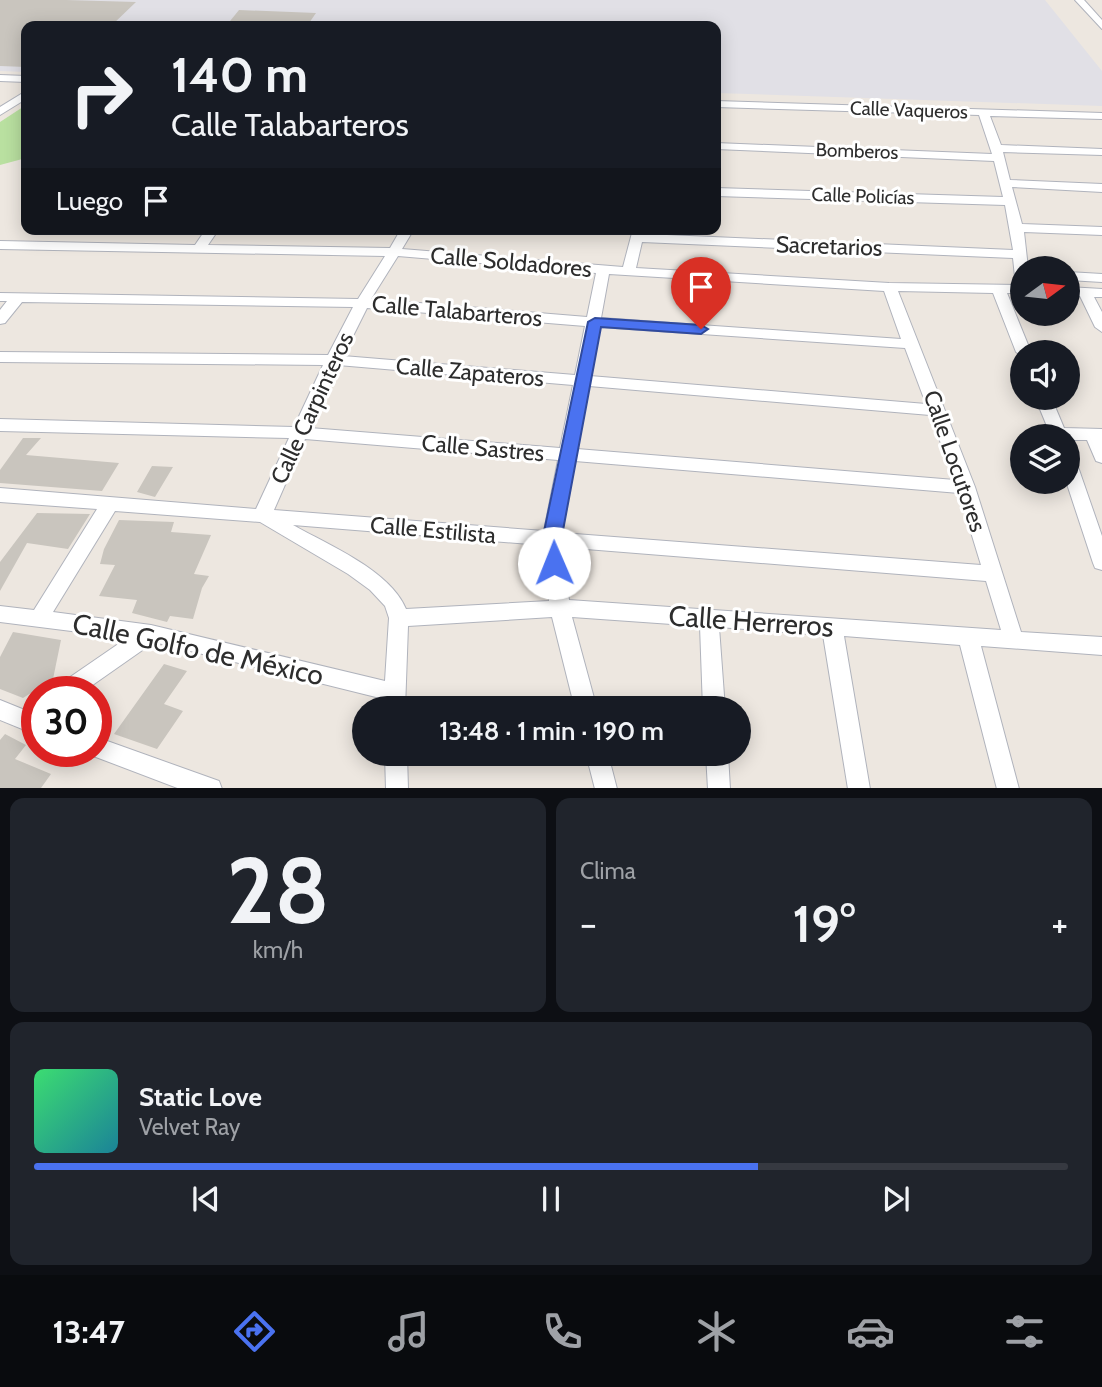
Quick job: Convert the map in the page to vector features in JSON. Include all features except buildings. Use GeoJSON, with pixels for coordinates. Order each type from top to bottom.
{"type":"FeatureCollection","features":[{"type":"Feature","properties":{"kind":"street"},"geometry":{"type":"LineString","coordinates":[[1079,0],[1102,26]]}},
{"type":"Feature","properties":{"kind":"street"},"geometry":{"type":"LineString","coordinates":[[0,78],[21,79]]}},
{"type":"Feature","properties":{"kind":"street"},"geometry":{"type":"LineString","coordinates":[[0,112],[21,97]]}},
{"type":"Feature","properties":{"kind":"street","name":"Calle Vaqueros"},"geometry":{"type":"LineString","coordinates":[[721,104],[1102,116]]}},
{"type":"Feature","properties":{"kind":"street"},"geometry":{"type":"LineString","coordinates":[[984,113],[1006,183],[1020,254]]}},
{"type":"Feature","properties":{"kind":"street","name":"Bomberos"},"geometry":{"type":"LineString","coordinates":[[721,146],[998,153],[1102,152]]}},
{"type":"Feature","properties":{"kind":"street"},"geometry":{"type":"LineString","coordinates":[[1006,183],[1102,188]]}},
{"type":"Feature","properties":{"kind":"street","name":"Calle Policías"},"geometry":{"type":"LineString","coordinates":[[721,192],[1010,201]]}},
{"type":"Feature","properties":{"kind":"street"},"geometry":{"type":"LineString","coordinates":[[1017,228],[1102,232]]}},
{"type":"Feature","properties":{"kind":"street"},"geometry":{"type":"LineString","coordinates":[[199,248],[209,235]]}},
{"type":"Feature","properties":{"kind":"street","name":"Calle Carpinteros"},"geometry":{"type":"LineString","coordinates":[[262,516],[333,360],[362,303],[404,235]]}},
{"type":"Feature","properties":{"kind":"street"},"geometry":{"type":"LineString","coordinates":[[629,271],[638,235]]}},
{"type":"Feature","properties":{"kind":"street","name":"Sacretarios"},"geometry":{"type":"LineString","coordinates":[[657,235],[1020,254]]}},
{"type":"Feature","properties":{"kind":"street","name":"Calle Soldadores"},"geometry":{"type":"LineString","coordinates":[[0,245],[394,252],[603,270],[889,286],[1010,288]]}},
{"type":"Feature","properties":{"kind":"street"},"geometry":{"type":"LineString","coordinates":[[583,696],[560,608],[551,541],[603,270]]}},
{"type":"Feature","properties":{"kind":"street"},"geometry":{"type":"LineString","coordinates":[[1080,277],[1102,278]]}},
{"type":"Feature","properties":{"kind":"street","name":"Calle Locutores"},"geometry":{"type":"LineString","coordinates":[[889,286],[966,487],[1013,638]]}},
{"type":"Feature","properties":{"kind":"street"},"geometry":{"type":"LineString","coordinates":[[998,288],[1019,340]]}},
{"type":"Feature","properties":{"kind":"street"},"geometry":{"type":"LineString","coordinates":[[1080,292],[1102,293]]}},
{"type":"Feature","properties":{"kind":"street"},"geometry":{"type":"LineString","coordinates":[[1085,292],[1102,327]]}},
{"type":"Feature","properties":{"kind":"street","name":"Calle Talabarteros"},"geometry":{"type":"LineString","coordinates":[[0,297],[362,303],[913,344]]}},
{"type":"Feature","properties":{"kind":"street"},"geometry":{"type":"LineString","coordinates":[[0,320],[18,297]]}},
{"type":"Feature","properties":{"kind":"street","name":"Calle Zapateros"},"geometry":{"type":"LineString","coordinates":[[0,357],[333,360],[938,410]]}},
{"type":"Feature","properties":{"kind":"street","name":"Calle Sastres"},"geometry":{"type":"LineString","coordinates":[[0,425],[302,433],[966,487]]}},
{"type":"Feature","properties":{"kind":"street"},"geometry":{"type":"LineString","coordinates":[[1097,435],[1102,457]]}},
{"type":"Feature","properties":{"kind":"street"},"geometry":{"type":"LineString","coordinates":[[1079,494],[1102,562]]}},
{"type":"Feature","properties":{"kind":"street","name":"Calle Estilista"},"geometry":{"type":"LineString","coordinates":[[0,495],[551,541],[993,574]]}},
{"type":"Feature","properties":{"kind":"street"},"geometry":{"type":"LineString","coordinates":[[40,617],[110,505]]}},
{"type":"Feature","properties":{"kind":"street"},"geometry":{"type":"LineString","coordinates":[[262,516],[355,569],[377,585],[393,602],[399,618],[394,696]]}},
{"type":"Feature","properties":{"kind":"street","name":"Calle Herreros"},"geometry":{"type":"LineString","coordinates":[[399,618],[560,608],[1102,646]]}},
{"type":"Feature","properties":{"kind":"street","name":"Calle Golfo de México"},"geometry":{"type":"LineString","coordinates":[[0,614],[150,633],[376,696]]}},
{"type":"Feature","properties":{"kind":"street"},"geometry":{"type":"LineString","coordinates":[[709,618],[713,696]]}},
{"type":"Feature","properties":{"kind":"street"},"geometry":{"type":"LineString","coordinates":[[832,626],[859,788]]}},
{"type":"Feature","properties":{"kind":"street"},"geometry":{"type":"LineString","coordinates":[[88,676],[150,633]]}},
{"type":"Feature","properties":{"kind":"street"},"geometry":{"type":"LineString","coordinates":[[968,635],[1008,788]]}},
{"type":"Feature","properties":{"kind":"street"},"geometry":{"type":"LineString","coordinates":[[112,753],[208,788]]}},
{"type":"Feature","properties":{"kind":"street"},"geometry":{"type":"LineString","coordinates":[[396,766],[397,788]]}},
{"type":"Feature","properties":{"kind":"street"},"geometry":{"type":"LineString","coordinates":[[600,766],[606,788]]}},
{"type":"Feature","properties":{"kind":"street"},"geometry":{"type":"LineString","coordinates":[[718,766],[719,788]]}},
{"type":"Feature","properties":{"kind":"shaded area"},"geometry":{"type":"Polygon","coordinates":[[[0,0],[1045,0],[1102,71],[1102,106],[721,93],[721,21],[21,21],[21,72],[0,71],[0,0]]]}},
{"type":"Feature","properties":{"kind":"green space"},"geometry":{"type":"Polygon","coordinates":[[[21,108],[21,159],[0,165],[0,122],[21,108]]]}},
{"type":"Feature","properties":{"kind":"route"},"geometry":{"type":"LineString","coordinates":[[554,563],[551,541],[595,322],[701,329]]}}]}
